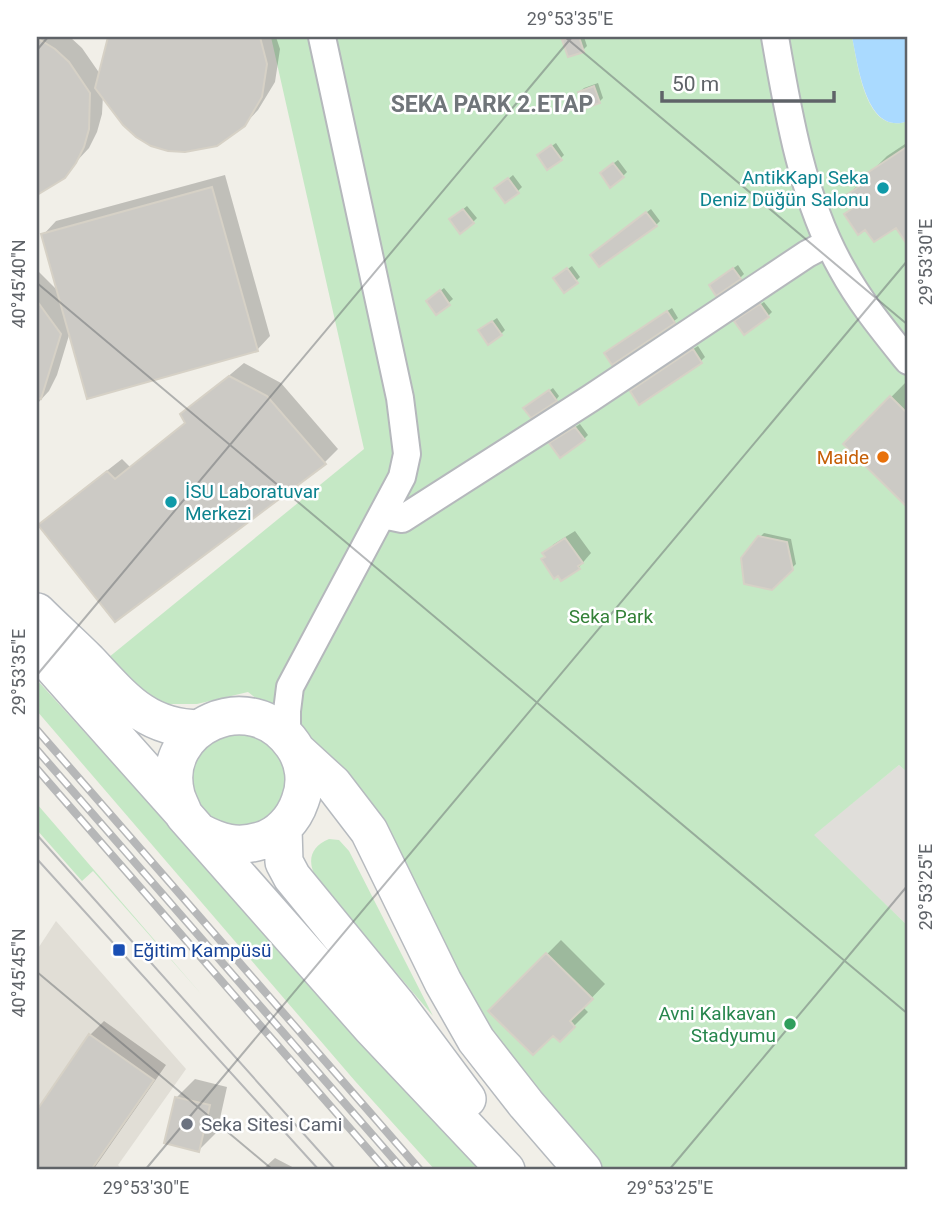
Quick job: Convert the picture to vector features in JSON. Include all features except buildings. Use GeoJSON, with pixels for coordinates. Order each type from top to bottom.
{"type":"FeatureCollection","features":[{"type":"Feature","properties":{"kind":"main road"},"geometry":{"type":"LineString","coordinates":[[37,612],[137,711],[160,724],[182,729],[199,729]]}},
{"type":"Feature","properties":{"kind":"main road"},"geometry":{"type":"LineString","coordinates":[[37,649],[371,1027],[506,1170]]}},
{"type":"Feature","properties":{"kind":"main road"},"geometry":{"type":"LineString","coordinates":[[369,831],[345,816],[330,811],[313,811],[287,823],[264,841],[242,845],[219,842],[192,823],[175,794],[175,772],[181,750],[199,729],[211,721],[231,715],[246,716],[271,723],[333,784],[369,831],[443,982],[484,1051],[583,1170]]}},
{"type":"Feature","properties":{"kind":"main road"},"geometry":{"type":"LineString","coordinates":[[293,744],[304,772],[303,792],[287,823],[284,862],[292,877],[397,1005],[520,1170]]}},
{"type":"Feature","properties":{"kind":"street"},"geometry":{"type":"LineString","coordinates":[[293,744],[287,711],[290,687],[383,515],[402,477],[407,454],[406,432],[322,37]]}},
{"type":"Feature","properties":{"kind":"street"},"geometry":{"type":"LineString","coordinates":[[775,37],[812,202],[828,243],[853,288],[908,361]]}},
{"type":"Feature","properties":{"kind":"street"},"geometry":{"type":"LineString","coordinates":[[383,515],[402,519],[591,398],[807,254],[828,243]]}},
{"type":"Feature","properties":{"kind":"street"},"geometry":{"type":"LineString","coordinates":[[246,716],[290,687]]}},
{"type":"Feature","properties":{"kind":"shaded area"},"geometry":{"type":"Polygon","coordinates":[[[899,765],[908,773],[908,926],[813,835],[899,765]]]}},
{"type":"Feature","properties":{"kind":"shaded area"},"geometry":{"type":"Polygon","coordinates":[[[56,921],[186,1069],[118,1165],[123,1170],[37,1170],[37,950],[56,921]]]}},
{"type":"Feature","properties":{"kind":"green space","name":"Seka Park"},"geometry":{"type":"Polygon","coordinates":[[[271,37],[852,37],[861,80],[873,109],[882,118],[893,123],[908,121],[908,773],[899,765],[814,835],[908,926],[908,1170],[604,1170],[491,1035],[371,801],[311,742],[248,692],[197,704],[144,704],[103,662],[364,449],[271,37]]]}},
{"type":"Feature","properties":{"kind":"green space"},"geometry":{"type":"Polygon","coordinates":[[[37,680],[483,1170],[435,1170],[355,1081],[37,711],[37,680]]]}},
{"type":"Feature","properties":{"kind":"green space"},"geometry":{"type":"Polygon","coordinates":[[[236,730],[279,747],[291,777],[282,807],[258,826],[224,826],[210,817],[199,805],[192,789],[192,773],[197,756],[207,743],[236,730]]]}},
{"type":"Feature","properties":{"kind":"green space"},"geometry":{"type":"Polygon","coordinates":[[[37,804],[202,995],[93,871],[82,881],[37,830],[37,804]]]}},
{"type":"Feature","properties":{"kind":"green space"},"geometry":{"type":"Polygon","coordinates":[[[329,839],[339,840],[349,851],[433,1016],[316,878],[312,855],[318,846],[329,839]]]}},
{"type":"Feature","properties":{"kind":"water"},"geometry":{"type":"Polygon","coordinates":[[[852,37],[908,37],[908,121],[894,123],[882,118],[873,109],[861,80],[852,37]]]}},
{"type":"Feature","properties":{"kind":"tram line"},"geometry":{"type":"LineString","coordinates":[[37,835],[336,1170]]}},
{"type":"Feature","properties":{"kind":"tram line"},"geometry":{"type":"LineString","coordinates":[[37,859],[319,1170]]}},
{"type":"Feature","properties":{"kind":"railway"},"geometry":{"type":"LineString","coordinates":[[37,730],[420,1170]]}},
{"type":"Feature","properties":{"kind":"railway"},"geometry":{"type":"LineString","coordinates":[[37,750],[403,1170]]}},
{"type":"Feature","properties":{"kind":"railway"},"geometry":{"type":"LineString","coordinates":[[37,769],[386,1170]]}},
{"type":"Feature","properties":{"kind":"place","name":"AntikKapı Seka Deniz Düğün Salonu"},"geometry":{"type":"Point","coordinates":[883,188]}},
{"type":"Feature","properties":{"kind":"place","name":"Maide"},"geometry":{"type":"Point","coordinates":[883,457]}},
{"type":"Feature","properties":{"kind":"place","name":"İSU Laboratuvar Merkezi"},"geometry":{"type":"Point","coordinates":[171,502]}},
{"type":"Feature","properties":{"kind":"place","name":"Eğitim Kampüsü"},"geometry":{"type":"Point","coordinates":[119,950]}},
{"type":"Feature","properties":{"kind":"place","name":"Avni Kalkavan Stadyumu"},"geometry":{"type":"Point","coordinates":[790,1024]}},
{"type":"Feature","properties":{"kind":"place","name":"Seka Sitesi Cami"},"geometry":{"type":"Point","coordinates":[187,1124]}},
{"type":"Feature","properties":{"kind":"district","name":"SEKA PARK 2.ETAP"},"geometry":{"type":"Point","coordinates":[492,104]}}]}
